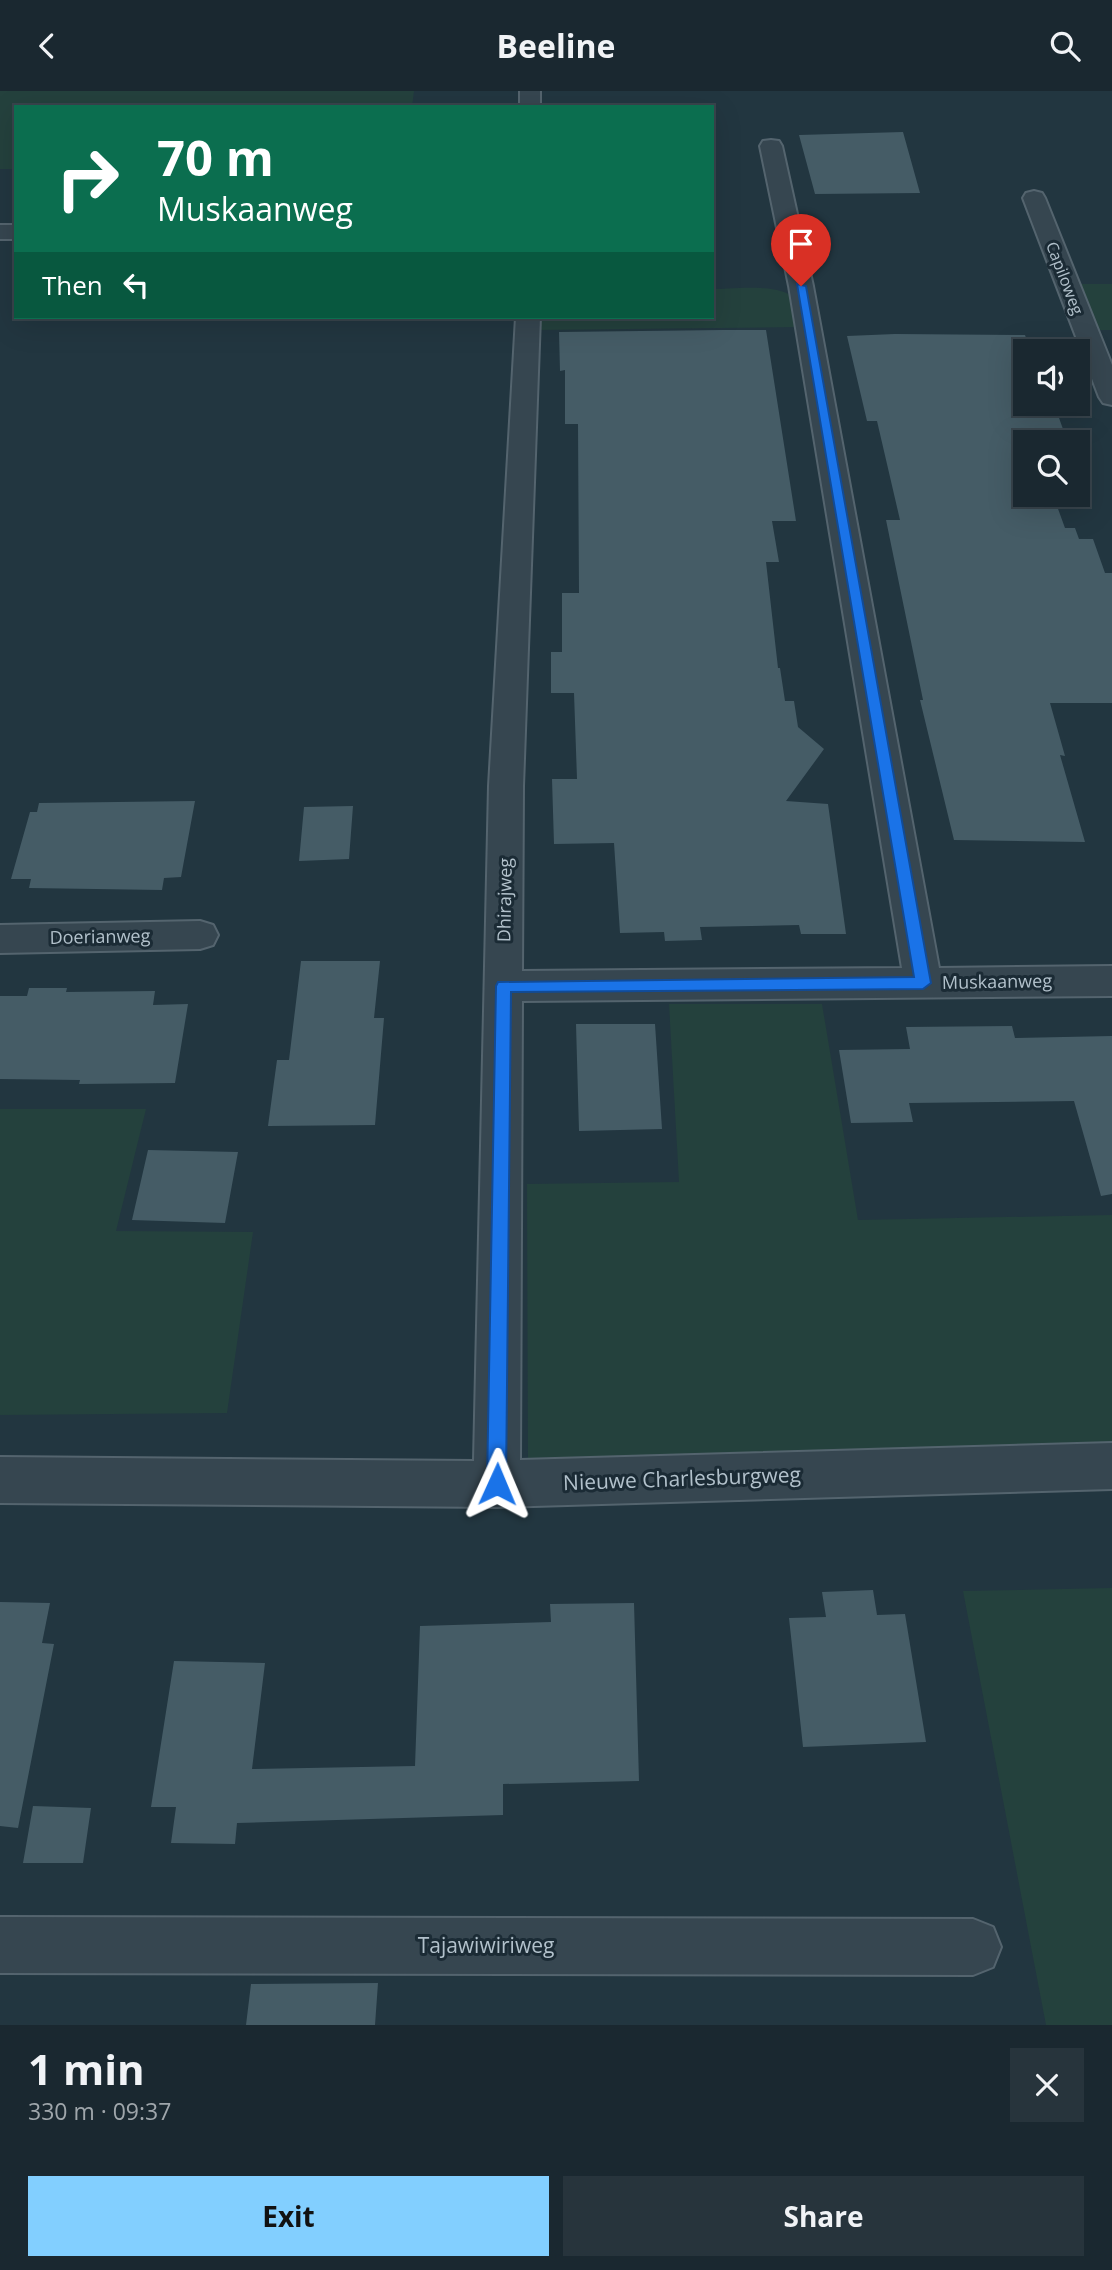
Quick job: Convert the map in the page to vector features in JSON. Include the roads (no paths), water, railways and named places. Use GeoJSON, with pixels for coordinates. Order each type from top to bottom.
{"type":"FeatureCollection","features":[{"type":"Feature","properties":{"kind":"street"},"geometry":{"type":"LineString","coordinates":[[771,146],[789,241],[801,286],[923,983]]}},
{"type":"Feature","properties":{"kind":"street","name":"Capiloweg"},"geometry":{"type":"LineString","coordinates":[[1034,198],[1112,397]]}},
{"type":"Feature","properties":{"kind":"street","name":"Dhirajweg"},"geometry":{"type":"LineString","coordinates":[[497,1484],[506,786],[528,319]]}},
{"type":"Feature","properties":{"kind":"street","name":"Doerianweg"},"geometry":{"type":"LineString","coordinates":[[0,939],[200,935]]}},
{"type":"Feature","properties":{"kind":"street","name":"Muskaanweg"},"geometry":{"type":"LineString","coordinates":[[504,986],[1112,981]]}},
{"type":"Feature","properties":{"kind":"street","name":"Nieuwe Charlesburgweg"},"geometry":{"type":"LineString","coordinates":[[0,1480],[497,1484],[1112,1466]]}},
{"type":"Feature","properties":{"kind":"street","name":"Tajawiwiriweg"},"geometry":{"type":"LineString","coordinates":[[0,1944],[973,1947]]}}]}
